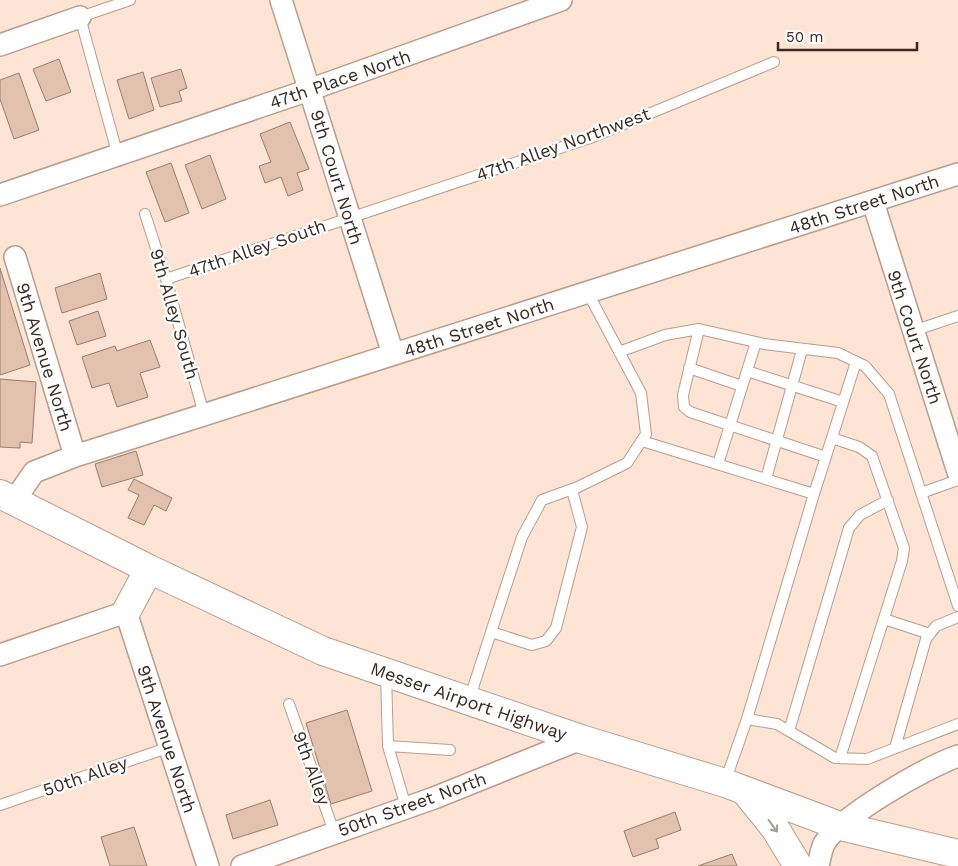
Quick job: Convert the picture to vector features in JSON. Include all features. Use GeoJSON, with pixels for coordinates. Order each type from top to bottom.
{"type":"FeatureCollection","features":[{"type":"Feature","properties":{"kind":"main road","name":"Messer Airport Highway"},"geometry":{"type":"LineString","coordinates":[[5,501],[323,651],[581,739],[734,786],[840,826],[958,855]]}},
{"type":"Feature","properties":{"kind":"main road"},"geometry":{"type":"LineString","coordinates":[[126,612],[149,569]]}},
{"type":"Feature","properties":{"kind":"main road"},"geometry":{"type":"LineString","coordinates":[[734,786],[775,828],[798,866]]}},
{"type":"Feature","properties":{"kind":"street","name":"9th Court North"},"geometry":{"type":"LineString","coordinates":[[280,0],[393,354]]}},
{"type":"Feature","properties":{"kind":"street","name":"47th Place North"},"geometry":{"type":"LineString","coordinates":[[0,195],[310,90],[561,0]]}},
{"type":"Feature","properties":{"kind":"street"},"geometry":{"type":"LineString","coordinates":[[0,45],[80,17]]}},
{"type":"Feature","properties":{"kind":"street","name":"48th Street North"},"geometry":{"type":"LineString","coordinates":[[5,501],[34,472],[75,456],[958,174]]}},
{"type":"Feature","properties":{"kind":"street","name":"9th Court North"},"geometry":{"type":"LineString","coordinates":[[873,202],[958,472]]}},
{"type":"Feature","properties":{"kind":"street","name":"9th Avenue North"},"geometry":{"type":"LineString","coordinates":[[15,257],[75,456]]}},
{"type":"Feature","properties":{"kind":"street"},"geometry":{"type":"LineString","coordinates":[[0,655],[126,612]]}},
{"type":"Feature","properties":{"kind":"street","name":"9th Avenue North"},"geometry":{"type":"LineString","coordinates":[[126,612],[208,866]]}},
{"type":"Feature","properties":{"kind":"street","name":"50th Street North"},"geometry":{"type":"LineString","coordinates":[[242,866],[406,807],[581,739]]}},
{"type":"Feature","properties":{"kind":"street"},"geometry":{"type":"LineString","coordinates":[[818,866],[824,844],[840,826],[885,795],[936,764],[958,756]]}},
{"type":"Feature","properties":{"kind":"lane"},"geometry":{"type":"LineString","coordinates":[[118,156],[80,17],[130,0]]}},
{"type":"Feature","properties":{"kind":"lane","name":"47th Alley Northwest"},"geometry":{"type":"LineString","coordinates":[[349,218],[594,137],[774,62]]}},
{"type":"Feature","properties":{"kind":"lane","name":"9th Alley South"},"geometry":{"type":"LineString","coordinates":[[145,214],[166,279],[204,414]]}},
{"type":"Feature","properties":{"kind":"lane","name":"47th Alley South"},"geometry":{"type":"LineString","coordinates":[[166,279],[349,218]]}},
{"type":"Feature","properties":{"kind":"lane"},"geometry":{"type":"LineString","coordinates":[[469,701],[522,537],[542,500],[572,490],[627,463],[646,434],[641,393],[588,293]]}},
{"type":"Feature","properties":{"kind":"lane"},"geometry":{"type":"LineString","coordinates":[[913,331],[958,316]]}},
{"type":"Feature","properties":{"kind":"lane"},"geometry":{"type":"LineString","coordinates":[[619,352],[664,335],[699,329],[802,350],[838,352],[864,366],[889,394],[958,606]]}},
{"type":"Feature","properties":{"kind":"lane"},"geometry":{"type":"LineString","coordinates":[[699,329],[683,396],[684,406],[690,412],[826,458]]}},
{"type":"Feature","properties":{"kind":"lane"},"geometry":{"type":"LineString","coordinates":[[718,464],[756,342]]}},
{"type":"Feature","properties":{"kind":"lane"},"geometry":{"type":"LineString","coordinates":[[766,479],[802,350]]}},
{"type":"Feature","properties":{"kind":"lane"},"geometry":{"type":"LineString","coordinates":[[734,786],[747,719],[814,494],[856,362]]}},
{"type":"Feature","properties":{"kind":"lane"},"geometry":{"type":"LineString","coordinates":[[689,368],[742,386]]}},
{"type":"Feature","properties":{"kind":"lane"},"geometry":{"type":"LineString","coordinates":[[747,371],[844,402]]}},
{"type":"Feature","properties":{"kind":"lane"},"geometry":{"type":"LineString","coordinates":[[832,438],[859,447],[872,456],[904,548],[884,619],[840,758]]}},
{"type":"Feature","properties":{"kind":"lane"},"geometry":{"type":"LineString","coordinates":[[642,440],[814,494]]}},
{"type":"Feature","properties":{"kind":"lane"},"geometry":{"type":"LineString","coordinates":[[921,493],[958,480]]}},
{"type":"Feature","properties":{"kind":"lane"},"geometry":{"type":"LineString","coordinates":[[491,632],[532,645],[546,641],[556,628],[582,526],[572,490]]}},
{"type":"Feature","properties":{"kind":"lane"},"geometry":{"type":"LineString","coordinates":[[789,731],[849,528],[860,515],[888,500]]}},
{"type":"Feature","properties":{"kind":"lane"},"geometry":{"type":"LineString","coordinates":[[895,748],[926,639],[936,626],[958,617]]}},
{"type":"Feature","properties":{"kind":"lane"},"geometry":{"type":"LineString","coordinates":[[884,619],[930,634]]}},
{"type":"Feature","properties":{"kind":"lane"},"geometry":{"type":"LineString","coordinates":[[386,673],[388,746],[406,807]]}},
{"type":"Feature","properties":{"kind":"lane","name":"9th Alley"},"geometry":{"type":"LineString","coordinates":[[289,704],[334,832]]}},
{"type":"Feature","properties":{"kind":"lane"},"geometry":{"type":"LineString","coordinates":[[747,719],[777,724],[835,758],[867,758],[958,724]]}},
{"type":"Feature","properties":{"kind":"lane","name":"50th Alley"},"geometry":{"type":"LineString","coordinates":[[0,805],[170,746]]}},
{"type":"Feature","properties":{"kind":"lane"},"geometry":{"type":"LineString","coordinates":[[388,746],[450,750]]}},
{"type":"Feature","properties":{"kind":"building"},"geometry":{"type":"Polygon","coordinates":[[[59,59],[71,92],[46,101],[33,69],[59,59]]]}},
{"type":"Feature","properties":{"kind":"building"},"geometry":{"type":"Polygon","coordinates":[[[181,69],[187,88],[179,91],[182,101],[160,107],[151,78],[181,69]]]}},
{"type":"Feature","properties":{"kind":"building"},"geometry":{"type":"Polygon","coordinates":[[[143,72],[154,110],[129,119],[117,80],[143,72]]]}},
{"type":"Feature","properties":{"kind":"building"},"geometry":{"type":"Polygon","coordinates":[[[19,73],[39,130],[14,139],[0,99],[0,80],[19,73]]]}},
{"type":"Feature","properties":{"kind":"building"},"geometry":{"type":"Polygon","coordinates":[[[290,122],[309,169],[297,173],[303,190],[288,196],[281,177],[265,183],[259,166],[271,162],[260,134],[290,122]]]}},
{"type":"Feature","properties":{"kind":"building"},"geometry":{"type":"Polygon","coordinates":[[[210,155],[226,199],[202,209],[185,165],[210,155]]]}},
{"type":"Feature","properties":{"kind":"building"},"geometry":{"type":"Polygon","coordinates":[[[171,163],[189,213],[165,222],[146,172],[171,163]]]}},
{"type":"Feature","properties":{"kind":"building"},"geometry":{"type":"Polygon","coordinates":[[[0,268],[30,365],[0,375],[0,268]]]}},
{"type":"Feature","properties":{"kind":"building"},"geometry":{"type":"Polygon","coordinates":[[[100,273],[107,299],[62,313],[55,288],[100,273]]]}},
{"type":"Feature","properties":{"kind":"building"},"geometry":{"type":"Polygon","coordinates":[[[98,311],[106,336],[77,345],[69,321],[98,311]]]}},
{"type":"Feature","properties":{"kind":"building"},"geometry":{"type":"Polygon","coordinates":[[[150,340],[160,367],[140,373],[148,397],[117,407],[109,383],[92,388],[82,357],[115,346],[117,351],[150,340]]]}},
{"type":"Feature","properties":{"kind":"building"},"geometry":{"type":"Polygon","coordinates":[[[0,379],[36,382],[32,443],[20,442],[20,448],[0,447],[0,379]]]}},
{"type":"Feature","properties":{"kind":"building"},"geometry":{"type":"Polygon","coordinates":[[[136,451],[143,475],[102,487],[95,464],[136,451]]]}},
{"type":"Feature","properties":{"kind":"building"},"geometry":{"type":"Polygon","coordinates":[[[134,479],[172,498],[166,511],[154,505],[144,525],[128,518],[139,495],[128,490],[134,479]]]}},
{"type":"Feature","properties":{"kind":"building"},"geometry":{"type":"Polygon","coordinates":[[[347,710],[372,791],[331,804],[306,723],[347,710]]]}},
{"type":"Feature","properties":{"kind":"building"},"geometry":{"type":"Polygon","coordinates":[[[270,800],[278,825],[233,839],[226,815],[270,800]]]}},
{"type":"Feature","properties":{"kind":"building"},"geometry":{"type":"Polygon","coordinates":[[[675,812],[681,830],[656,839],[659,848],[633,857],[624,831],[675,812]]]}},
{"type":"Feature","properties":{"kind":"building"},"geometry":{"type":"Polygon","coordinates":[[[134,827],[147,866],[110,866],[101,837],[134,827]]]}},
{"type":"Feature","properties":{"kind":"building"},"geometry":{"type":"Polygon","coordinates":[[[732,854],[737,866],[698,866],[732,854]]]}}]}
